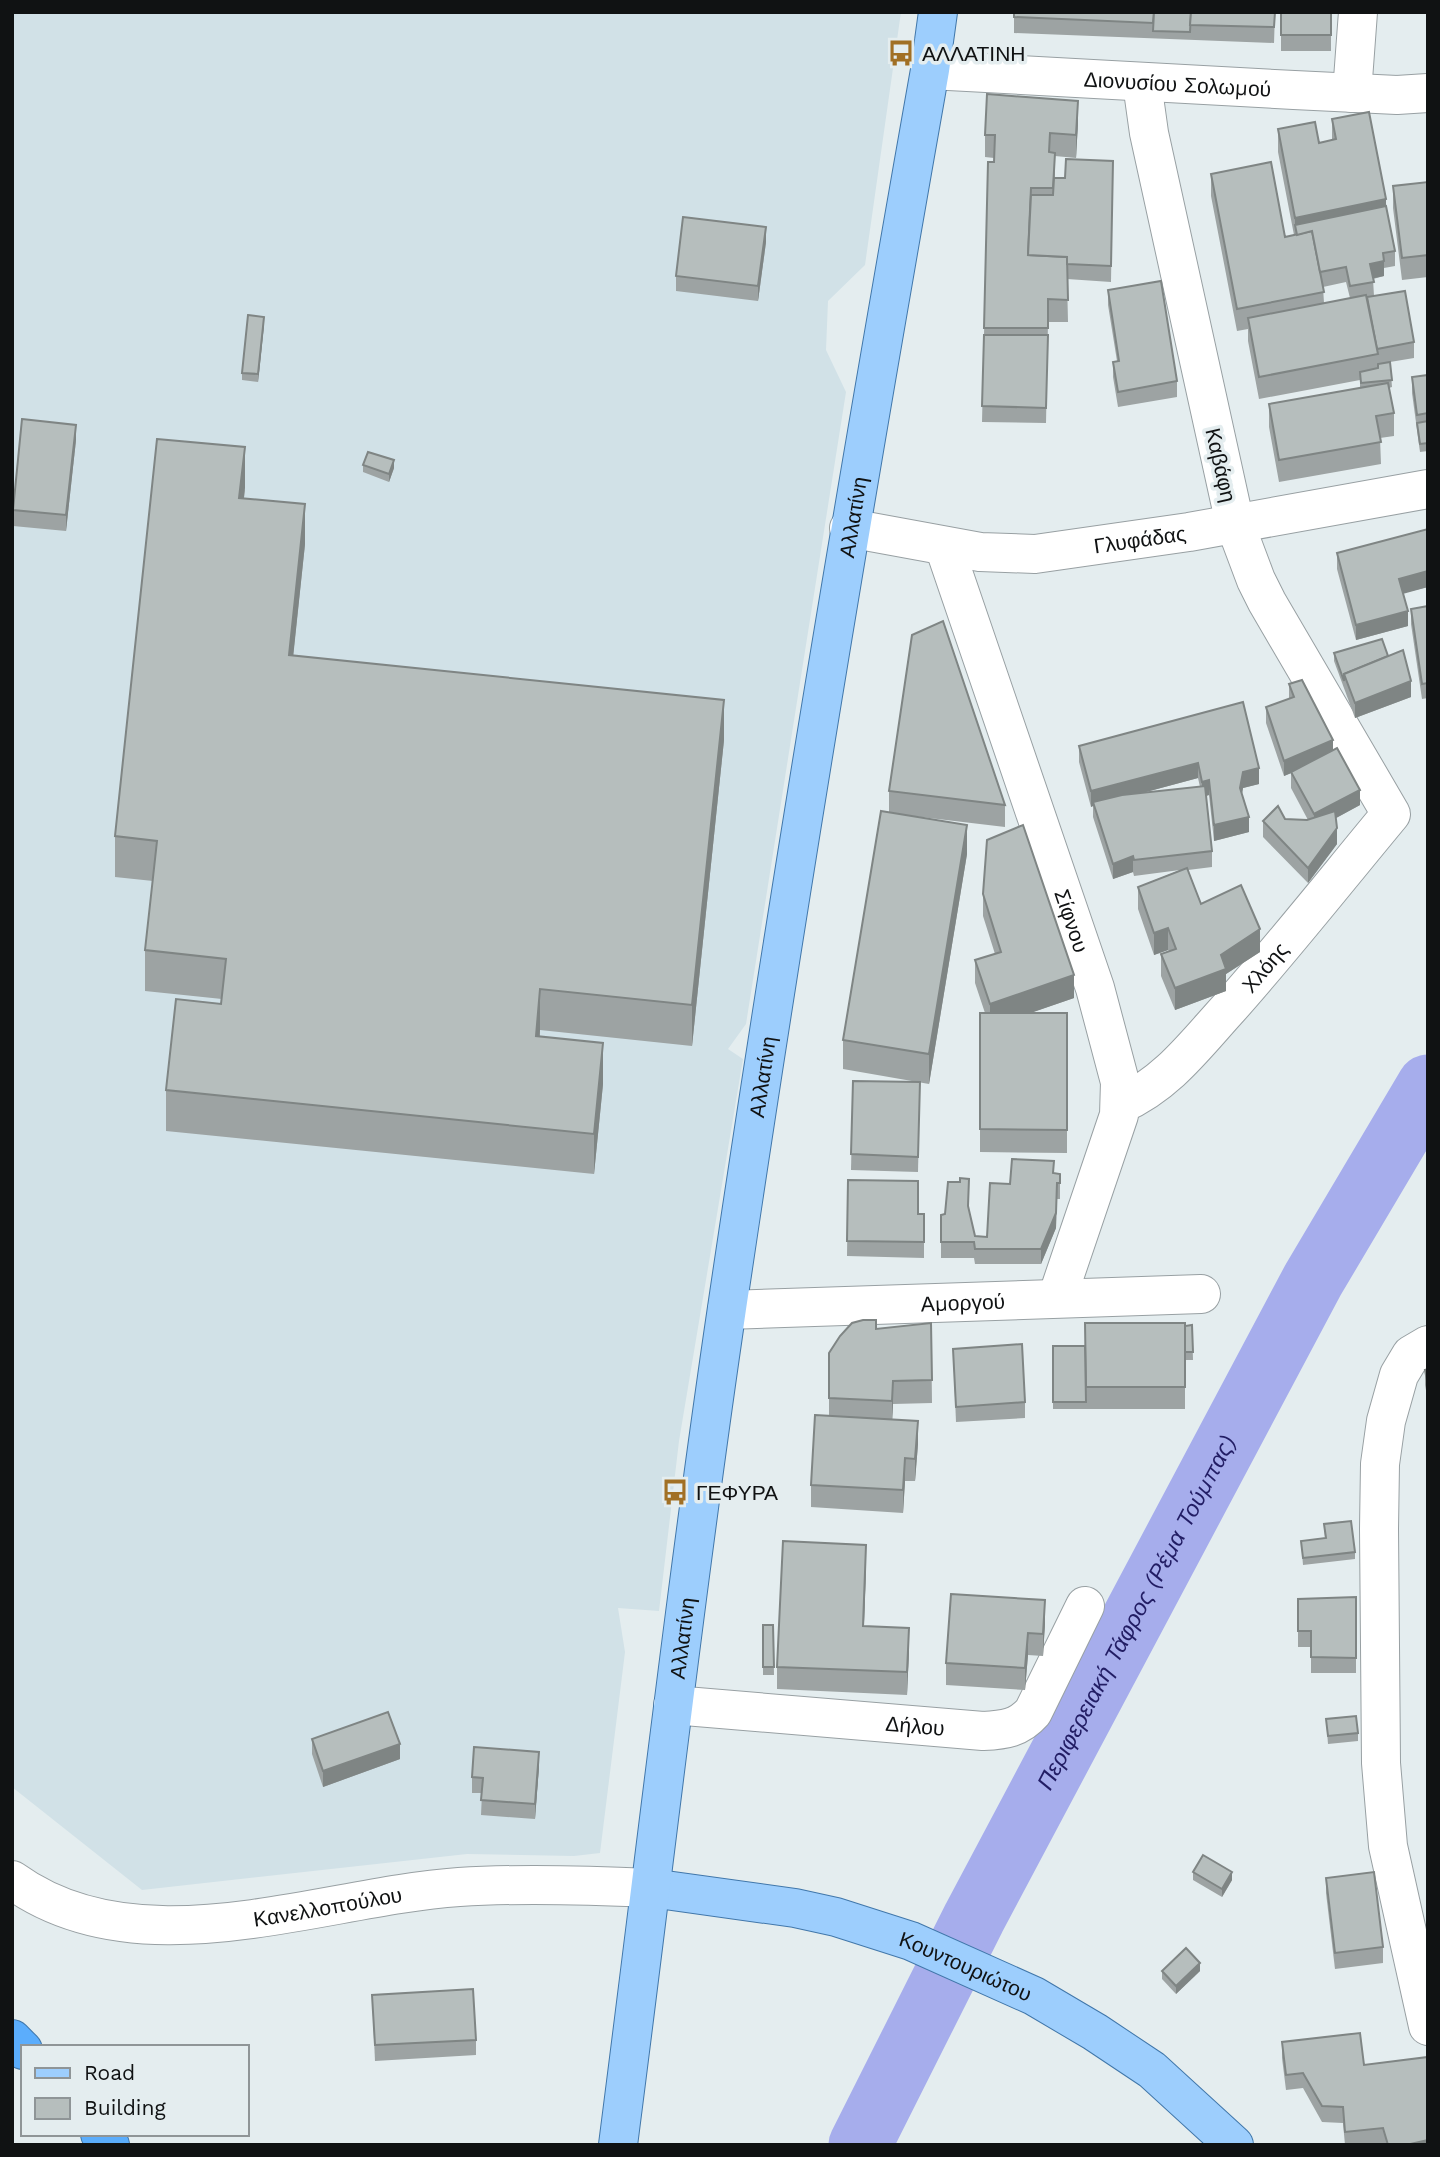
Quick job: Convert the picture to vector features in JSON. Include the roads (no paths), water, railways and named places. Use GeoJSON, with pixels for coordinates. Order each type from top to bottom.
{"type":"FeatureCollection","features":[{"type":"Feature","properties":{"kind":"main road","name":"Αλλατίνη"},"geometry":{"type":"LineString","coordinates":[[618,2145],[673,1705],[727,1310],[849,528],[938,12]]}},
{"type":"Feature","properties":{"kind":"main road","name":"Κουντουριώτου"},"geometry":{"type":"LineString","coordinates":[[651,1888],[795,1908],[836,1917],[911,1941],[1034,1996],[1096,2032],[1152,2070],[1234,2145]]}},
{"type":"Feature","properties":{"kind":"street"},"geometry":{"type":"LineString","coordinates":[[1352,93],[1358,12]]}},
{"type":"Feature","properties":{"kind":"street","name":"Διονυσίου Σολωμού"},"geometry":{"type":"LineString","coordinates":[[930,70],[1352,93],[1428,93]]}},
{"type":"Feature","properties":{"kind":"street","name":"Καβάφη"},"geometry":{"type":"LineString","coordinates":[[1142,83],[1149,133],[1235,524],[1252,571],[1267,602],[1391,814]]}},
{"type":"Feature","properties":{"kind":"street","name":"Γλυφάδας"},"geometry":{"type":"LineString","coordinates":[[849,528],[1000,554],[1035,554],[1235,524],[1428,489]]}},
{"type":"Feature","properties":{"kind":"street","name":"Σίφνου"},"geometry":{"type":"LineString","coordinates":[[944,546],[1095,988],[1115,1060],[1121,1104],[1119,1115],[1057,1298]]}},
{"type":"Feature","properties":{"kind":"street","name":"Χλόης"},"geometry":{"type":"LineString","coordinates":[[1121,1104],[1149,1089],[1185,1057],[1263,969],[1391,814]]}},
{"type":"Feature","properties":{"kind":"street","name":"Αμοργού"},"geometry":{"type":"LineString","coordinates":[[727,1310],[1201,1294]]}},
{"type":"Feature","properties":{"kind":"street"},"geometry":{"type":"LineString","coordinates":[[1428,1345],[1411,1354],[1399,1375],[1386,1421],[1380,1464],[1379,1529],[1381,1763],[1388,1846],[1428,2026]]}},
{"type":"Feature","properties":{"kind":"street","name":"Δήλου"},"geometry":{"type":"LineString","coordinates":[[673,1705],[983,1731],[1005,1730],[1023,1724],[1033,1712],[1085,1606]]}},
{"type":"Feature","properties":{"kind":"street","name":"Κανελλοπούλου"},"geometry":{"type":"LineString","coordinates":[[12,1880],[30,1894],[67,1910],[125,1923],[154,1926],[253,1918],[458,1887],[578,1885],[651,1888]]}},
{"type":"Feature","properties":{"kind":"waterway","name":"Περιφερειακή Τάφρος (Ρέμα Τούμπας)"},"geometry":{"type":"LineString","coordinates":[[860,2145],[974,1918],[1313,1280],[1428,1086]]}},
{"type":"Feature","properties":{"kind":"place","name":"ΑΛΛΑΤΙΝΗ"},"geometry":{"type":"Point","coordinates":[901,53]}},
{"type":"Feature","properties":{"kind":"place","name":"ΓΕΦΥΡΑ"},"geometry":{"type":"Point","coordinates":[675,1492]}}]}
